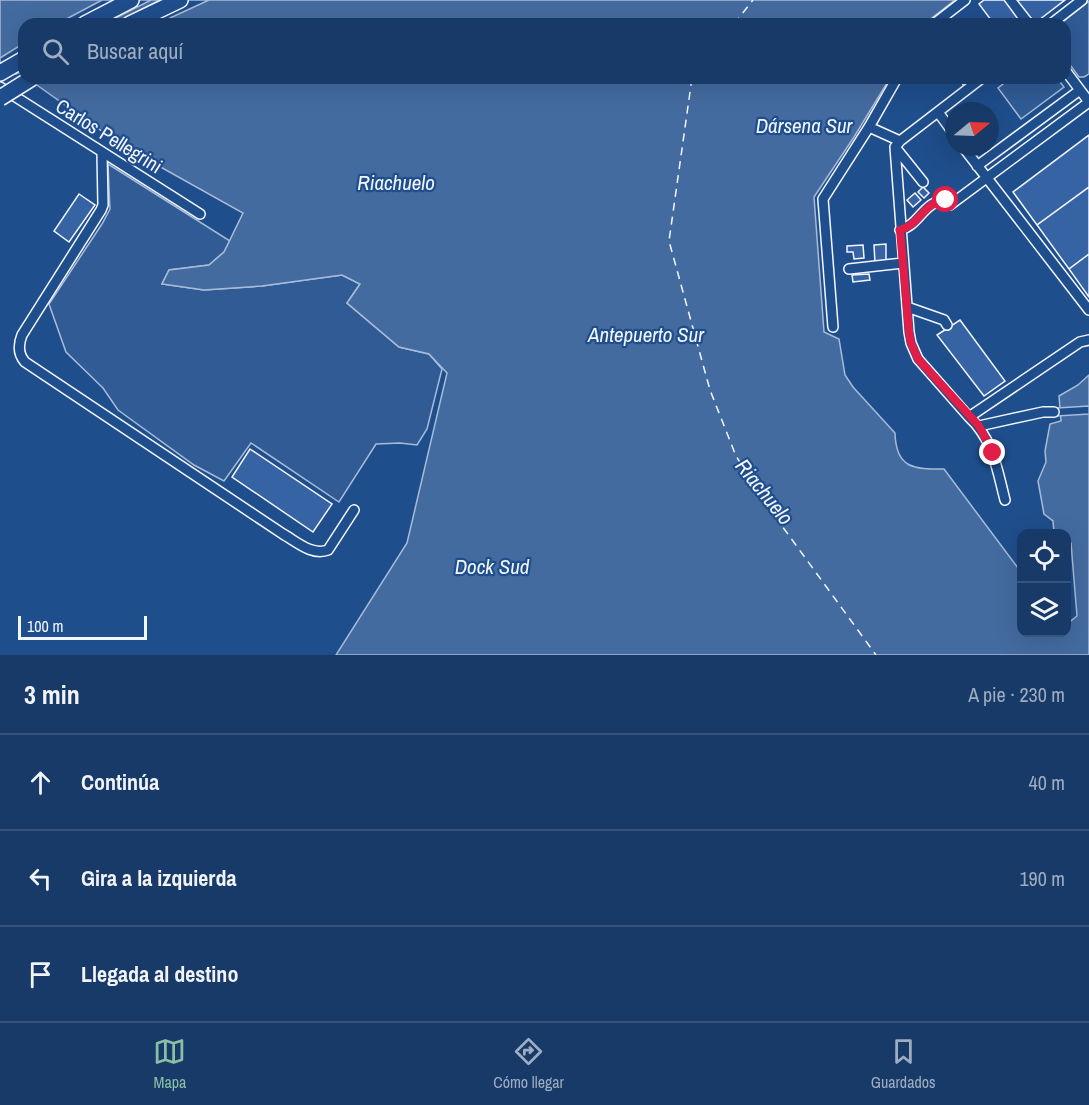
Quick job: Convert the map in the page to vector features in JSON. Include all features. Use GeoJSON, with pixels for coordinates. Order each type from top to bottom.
{"type":"FeatureCollection","features":[{"type":"Feature","properties":{"kind":"highway"},"geometry":{"type":"LineString","coordinates":[[96,18],[131,0]]}},
{"type":"Feature","properties":{"kind":"highway"},"geometry":{"type":"LineString","coordinates":[[142,18],[180,0]]}},
{"type":"Feature","properties":{"kind":"highway"},"geometry":{"type":"LineString","coordinates":[[0,73],[18,62]]}},
{"type":"Feature","properties":{"kind":"highway"},"geometry":{"type":"LineString","coordinates":[[0,98],[22,84]]}},
{"type":"Feature","properties":{"kind":"street"},"geometry":{"type":"LineString","coordinates":[[942,18],[965,0]]}},
{"type":"Feature","properties":{"kind":"street"},"geometry":{"type":"LineString","coordinates":[[1059,18],[1082,0]]}},
{"type":"Feature","properties":{"kind":"street"},"geometry":{"type":"LineString","coordinates":[[1071,77],[1086,96]]}},
{"type":"Feature","properties":{"kind":"street"},"geometry":{"type":"LineString","coordinates":[[833,327],[823,199],[894,84]]}},
{"type":"Feature","properties":{"kind":"street"},"geometry":{"type":"LineString","coordinates":[[898,144],[974,84]]}},
{"type":"Feature","properties":{"kind":"street","name":"Carlos Pellegrini"},"geometry":{"type":"LineString","coordinates":[[0,87],[200,214]]}},
{"type":"Feature","properties":{"kind":"street"},"geometry":{"type":"LineString","coordinates":[[977,166],[1086,96]]}},
{"type":"Feature","properties":{"kind":"street"},"geometry":{"type":"LineString","coordinates":[[900,230],[908,228],[929,205],[937,201],[946,200],[950,205],[987,178],[1086,96]]}},
{"type":"Feature","properties":{"kind":"street"},"geometry":{"type":"LineString","coordinates":[[938,112],[945,122]]}},
{"type":"Feature","properties":{"kind":"street"},"geometry":{"type":"LineString","coordinates":[[869,127],[898,144],[923,182]]}},
{"type":"Feature","properties":{"kind":"street"},"geometry":{"type":"LineString","coordinates":[[898,144],[900,230],[911,343],[918,359],[979,426],[993,453],[1005,500]]}},
{"type":"Feature","properties":{"kind":"street"},"geometry":{"type":"LineString","coordinates":[[102,153],[103,205],[22,335],[19,347],[21,357],[25,362],[310,550],[319,552],[328,550],[354,510]]}},
{"type":"Feature","properties":{"kind":"street"},"geometry":{"type":"LineString","coordinates":[[970,156],[1089,310]]}},
{"type":"Feature","properties":{"kind":"street"},"geometry":{"type":"LineString","coordinates":[[849,269],[903,263]]}},
{"type":"Feature","properties":{"kind":"street"},"geometry":{"type":"LineString","coordinates":[[907,307],[944,320],[947,325]]}},
{"type":"Feature","properties":{"kind":"street"},"geometry":{"type":"LineString","coordinates":[[969,417],[1080,342],[1089,339]]}},
{"type":"Feature","properties":{"kind":"street"},"geometry":{"type":"LineString","coordinates":[[979,426],[1043,412],[1054,412]]}},
{"type":"Feature","properties":{"kind":"shaded area"},"geometry":{"type":"Polygon","coordinates":[[[1089,1],[1089,74],[1084,77],[1079,77],[1071,66],[1071,18],[1068,18],[1089,1]]]}},
{"type":"Feature","properties":{"kind":"shaded area"},"geometry":{"type":"Polygon","coordinates":[[[1003,84],[1062,84],[1064,87],[1021,119],[998,88],[1003,84]]]}},
{"type":"Feature","properties":{"kind":"shaded area"},"geometry":{"type":"Polygon","coordinates":[[[108,164],[230,241],[224,252],[209,265],[169,270],[162,284],[204,290],[262,286],[342,275],[360,284],[347,303],[399,347],[429,354],[442,369],[427,429],[417,445],[376,444],[339,502],[251,443],[224,481],[194,465],[118,410],[103,388],[66,352],[49,304],[110,209],[108,164]]]}},
{"type":"Feature","properties":{"kind":"water"},"geometry":{"type":"Polygon","coordinates":[[[0,0],[955,0],[932,18],[18,18],[18,72],[0,59],[0,0]]]}},
{"type":"Feature","properties":{"kind":"water"},"geometry":{"type":"Polygon","coordinates":[[[35,84],[886,84],[814,197],[824,332],[839,339],[845,375],[895,433],[896,445],[903,460],[916,467],[944,469],[1017,567],[1017,637],[1071,637],[1071,621],[1077,616],[1071,529],[1054,529],[1053,521],[1044,514],[1038,481],[1046,462],[1045,451],[1050,424],[1061,421],[1059,396],[1078,385],[1089,375],[1089,655],[336,655],[407,543],[447,373],[429,354],[399,347],[347,303],[360,284],[342,275],[262,286],[204,290],[162,284],[169,270],[209,265],[224,252],[243,213],[123,146],[35,84]]]}},
{"type":"Feature","properties":{"kind":"pier"},"geometry":{"type":"Polygon","coordinates":[[[102,0],[151,0],[116,18],[68,18],[102,0]]]}},
{"type":"Feature","properties":{"kind":"pier"},"geometry":{"type":"Polygon","coordinates":[[[160,0],[209,0],[170,18],[124,18],[160,0]]]}},
{"type":"Feature","properties":{"kind":"pier"},"geometry":{"type":"Polygon","coordinates":[[[18,47],[18,73],[16,74],[0,63],[0,58],[18,47]]]}},
{"type":"Feature","properties":{"kind":"pier"},"geometry":{"type":"Polygon","coordinates":[[[1089,406],[1089,414],[1057,416],[1057,408],[1089,406]]]}},
{"type":"Feature","properties":{"kind":"building"},"geometry":{"type":"Polygon","coordinates":[[[984,0],[1004,0],[1017,18],[990,18],[979,4],[984,0]]]}},
{"type":"Feature","properties":{"kind":"building"},"geometry":{"type":"Polygon","coordinates":[[[1017,0],[1065,0],[1042,18],[1031,18],[1017,0]]]}},
{"type":"Feature","properties":{"kind":"building"},"geometry":{"type":"Polygon","coordinates":[[[1089,135],[1089,187],[1037,225],[1013,192],[1089,135]]]}},
{"type":"Feature","properties":{"kind":"building"},"geometry":{"type":"Polygon","coordinates":[[[923,187],[929,193],[924,198],[918,192],[923,187]]]}},
{"type":"Feature","properties":{"kind":"building"},"geometry":{"type":"Polygon","coordinates":[[[1089,187],[1089,254],[1069,269],[1037,225],[1089,187]]]}},
{"type":"Feature","properties":{"kind":"building"},"geometry":{"type":"Polygon","coordinates":[[[915,193],[921,200],[913,207],[907,200],[915,193]]]}},
{"type":"Feature","properties":{"kind":"building"},"geometry":{"type":"Polygon","coordinates":[[[79,194],[95,205],[69,242],[54,231],[79,194]]]}},
{"type":"Feature","properties":{"kind":"building"},"geometry":{"type":"Polygon","coordinates":[[[886,244],[886,261],[875,263],[874,245],[886,244]]]}},
{"type":"Feature","properties":{"kind":"building"},"geometry":{"type":"Polygon","coordinates":[[[863,245],[864,258],[854,259],[853,252],[847,252],[847,246],[863,245]]]}},
{"type":"Feature","properties":{"kind":"building"},"geometry":{"type":"Polygon","coordinates":[[[1089,254],[1089,297],[1069,269],[1089,254]]]}},
{"type":"Feature","properties":{"kind":"building"},"geometry":{"type":"Polygon","coordinates":[[[869,274],[870,280],[853,282],[852,275],[869,274]]]}},
{"type":"Feature","properties":{"kind":"building"},"geometry":{"type":"Polygon","coordinates":[[[960,320],[1005,381],[984,396],[937,335],[960,320]]]}},
{"type":"Feature","properties":{"kind":"building"},"geometry":{"type":"Polygon","coordinates":[[[250,449],[332,504],[313,532],[232,477],[250,449]]]}},
{"type":"Feature","properties":{"kind":"ferry route"},"geometry":{"type":"LineString","coordinates":[[739,18],[753,0]]}},
{"type":"Feature","properties":{"kind":"ferry route"},"geometry":{"type":"LineString","coordinates":[[691,84],[669,241],[710,390],[736,456],[766,504],[876,655]]}},
{"type":"Feature","properties":{"kind":"route"},"geometry":{"type":"LineString","coordinates":[[946,200],[929,205],[908,228],[900,230],[911,343],[918,359],[979,426],[993,453]]}},
{"type":"Feature","properties":{"kind":"water label","name":"Dársena Sur"},"geometry":{"type":"Point","coordinates":[804,126]}},
{"type":"Feature","properties":{"kind":"water label","name":"Riachuelo"},"geometry":{"type":"Point","coordinates":[396,183]}},
{"type":"Feature","properties":{"kind":"water label","name":"Antepuerto Sur"},"geometry":{"type":"Point","coordinates":[646,335]}},
{"type":"Feature","properties":{"kind":"water label","name":"Riachuelo"},"geometry":{"type":"Point","coordinates":[764,492]}},
{"type":"Feature","properties":{"kind":"water label","name":"Dock Sud"},"geometry":{"type":"Point","coordinates":[492,567]}}]}
